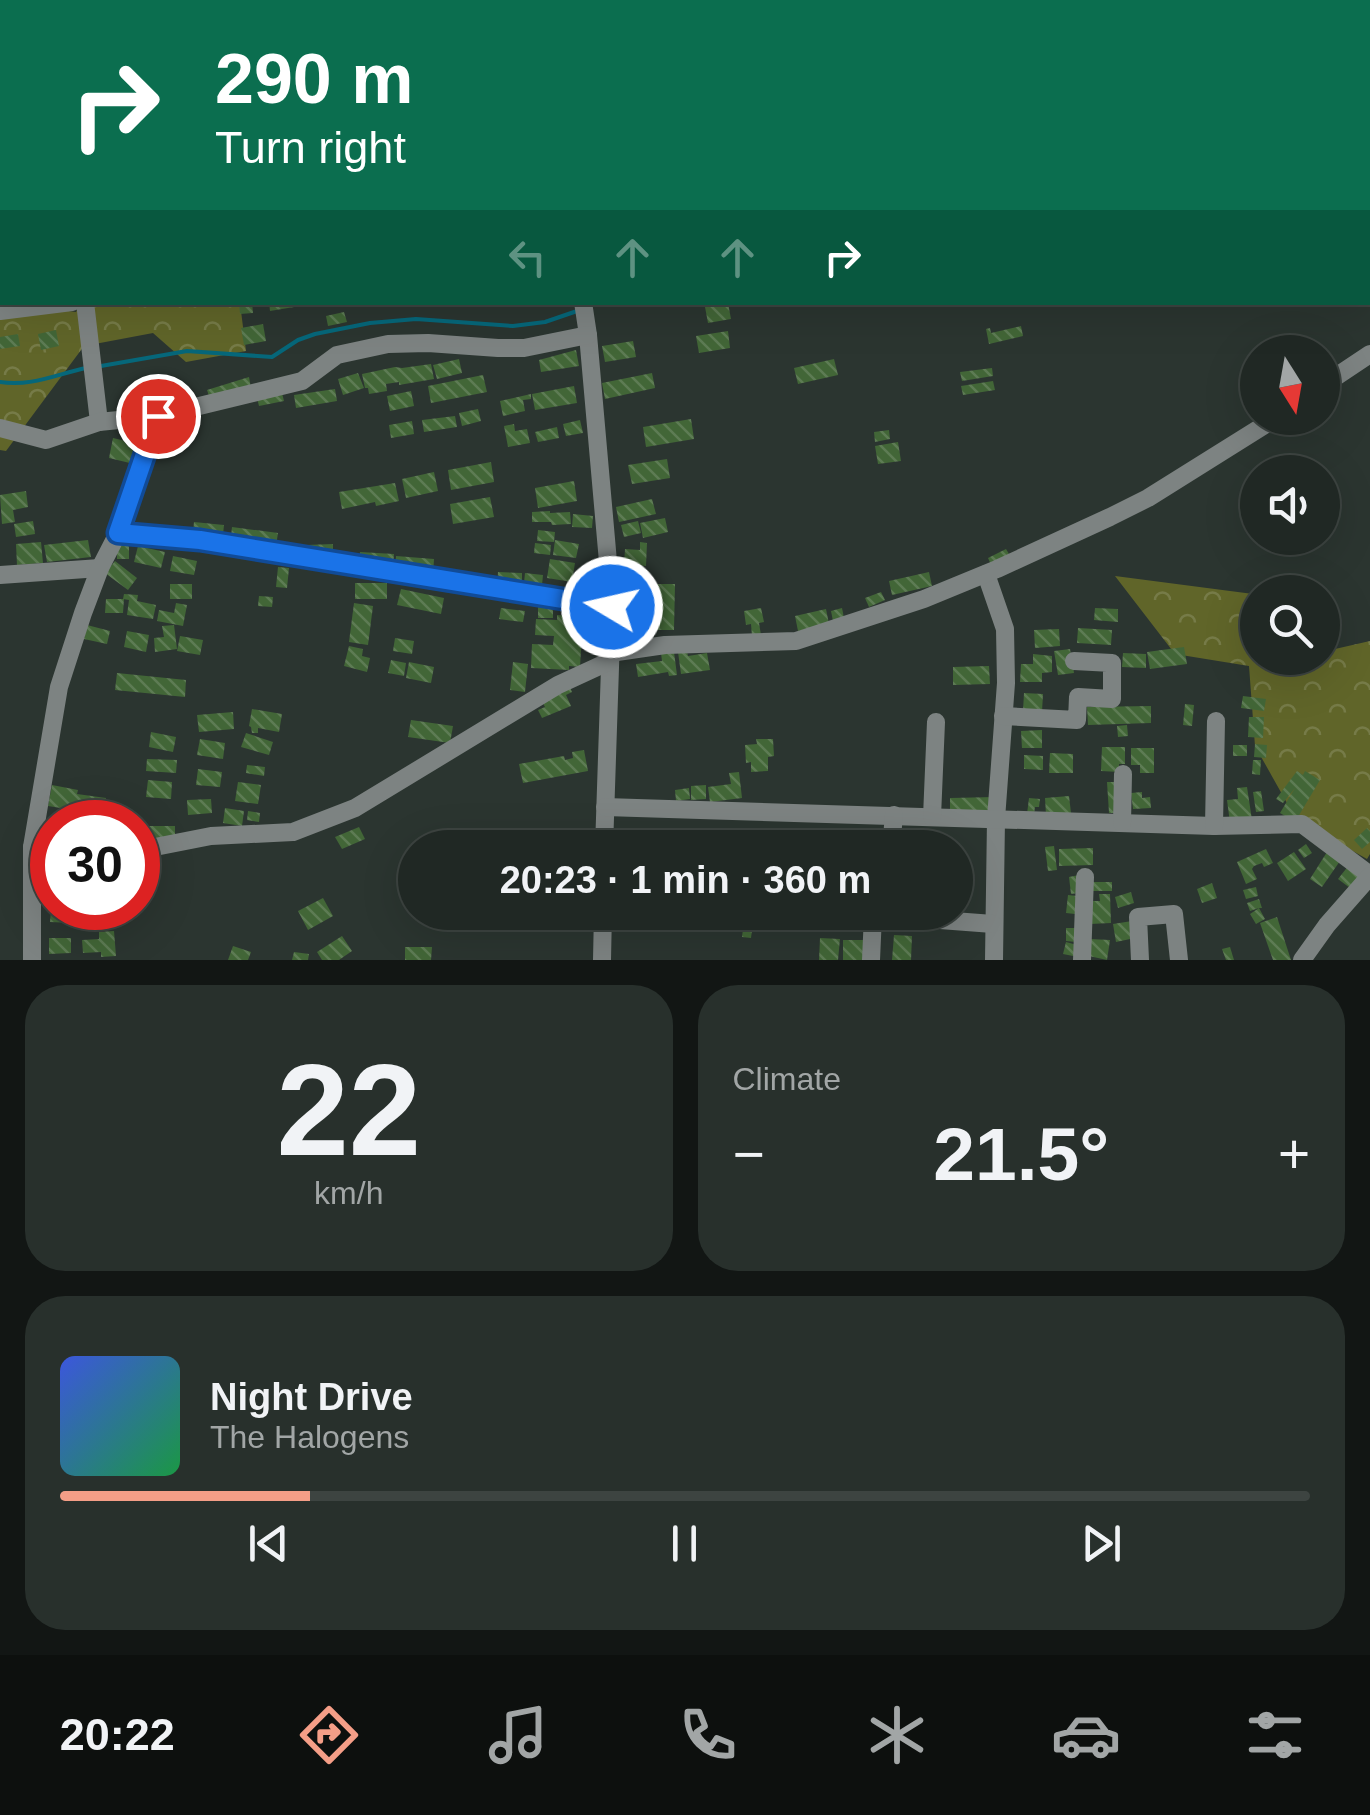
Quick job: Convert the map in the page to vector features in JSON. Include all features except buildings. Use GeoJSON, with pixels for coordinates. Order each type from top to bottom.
{"type":"FeatureCollection","features":[{"type":"Feature","properties":{"kind":"street"},"geometry":{"type":"LineString","coordinates":[[0,311],[48,305]]}},
{"type":"Feature","properties":{"kind":"street"},"geometry":{"type":"LineString","coordinates":[[86,305],[99,422]]}},
{"type":"Feature","properties":{"kind":"street"},"geometry":{"type":"LineString","coordinates":[[583,305],[612,607],[604,830]]}},
{"type":"Feature","properties":{"kind":"street"},"geometry":{"type":"LineString","coordinates":[[0,428],[46,440],[99,422],[158,416],[302,381],[337,355],[388,344],[524,348],[588,335]]}},
{"type":"Feature","properties":{"kind":"street"},"geometry":{"type":"LineString","coordinates":[[1340,374],[1370,354]]}},
{"type":"Feature","properties":{"kind":"street"},"geometry":{"type":"LineString","coordinates":[[40,800],[59,687],[158,416]]}},
{"type":"Feature","properties":{"kind":"street"},"geometry":{"type":"LineString","coordinates":[[160,846],[211,836],[293,832],[355,808],[610,657],[665,644],[796,642],[924,599],[1148,498],[1249,435]]}},
{"type":"Feature","properties":{"kind":"street"},"geometry":{"type":"LineString","coordinates":[[118,533],[200,540],[612,607]]}},
{"type":"Feature","properties":{"kind":"street"},"geometry":{"type":"LineString","coordinates":[[0,574],[100,568]]}},
{"type":"Feature","properties":{"kind":"street"},"geometry":{"type":"LineString","coordinates":[[986,574],[1005,629],[994,960]]}},
{"type":"Feature","properties":{"kind":"street"},"geometry":{"type":"LineString","coordinates":[[1004,716],[1077,720],[1078,697],[1112,699],[1112,663],[1074,661]]}},
{"type":"Feature","properties":{"kind":"street"},"geometry":{"type":"LineString","coordinates":[[1214,826],[1216,721]]}},
{"type":"Feature","properties":{"kind":"street"},"geometry":{"type":"LineString","coordinates":[[932,817],[936,722]]}},
{"type":"Feature","properties":{"kind":"street"},"geometry":{"type":"LineString","coordinates":[[1122,823],[1124,774]]}},
{"type":"Feature","properties":{"kind":"street"},"geometry":{"type":"LineString","coordinates":[[605,806],[1214,826],[1302,824],[1370,875],[1302,960]]}},
{"type":"Feature","properties":{"kind":"street"},"geometry":{"type":"LineString","coordinates":[[893,830],[894,816]]}},
{"type":"Feature","properties":{"kind":"street"},"geometry":{"type":"LineString","coordinates":[[1082,960],[1085,877]]}},
{"type":"Feature","properties":{"kind":"street"},"geometry":{"type":"LineString","coordinates":[[1140,960],[1138,917],[1174,914],[1179,960]]}},
{"type":"Feature","properties":{"kind":"street"},"geometry":{"type":"LineString","coordinates":[[973,922],[993,924]]}},
{"type":"Feature","properties":{"kind":"street"},"geometry":{"type":"LineString","coordinates":[[32,930],[32,960]]}},
{"type":"Feature","properties":{"kind":"street"},"geometry":{"type":"LineString","coordinates":[[602,960],[603,930]]}},
{"type":"Feature","properties":{"kind":"street"},"geometry":{"type":"LineString","coordinates":[[871,960],[872,930]]}},
{"type":"Feature","properties":{"kind":"green space"},"geometry":{"type":"Polygon","coordinates":[[[0,305],[76,312],[79,305],[240,305],[246,351],[186,362],[153,333],[84,346],[6,451],[0,450],[0,305]]]}},
{"type":"Feature","properties":{"kind":"green space"},"geometry":{"type":"Polygon","coordinates":[[[1115,576],[1240,592],[1240,665],[1175,654],[1115,576]]]}},
{"type":"Feature","properties":{"kind":"green space"},"geometry":{"type":"Polygon","coordinates":[[[1370,641],[1367,859],[1296,819],[1255,746],[1250,675],[1340,675],[1340,648],[1370,641]]]}},
{"type":"Feature","properties":{"kind":"waterway"},"geometry":{"type":"LineString","coordinates":[[101,366],[187,351],[272,357],[315,334],[370,323],[416,319],[513,326],[545,322],[580,310]]}},
{"type":"Feature","properties":{"kind":"waterway"},"geometry":{"type":"LineString","coordinates":[[0,382],[33,381],[86,368]]}},
{"type":"Feature","properties":{"kind":"route"},"geometry":{"type":"LineString","coordinates":[[158,416],[118,533],[200,540],[612,607]]}}]}
